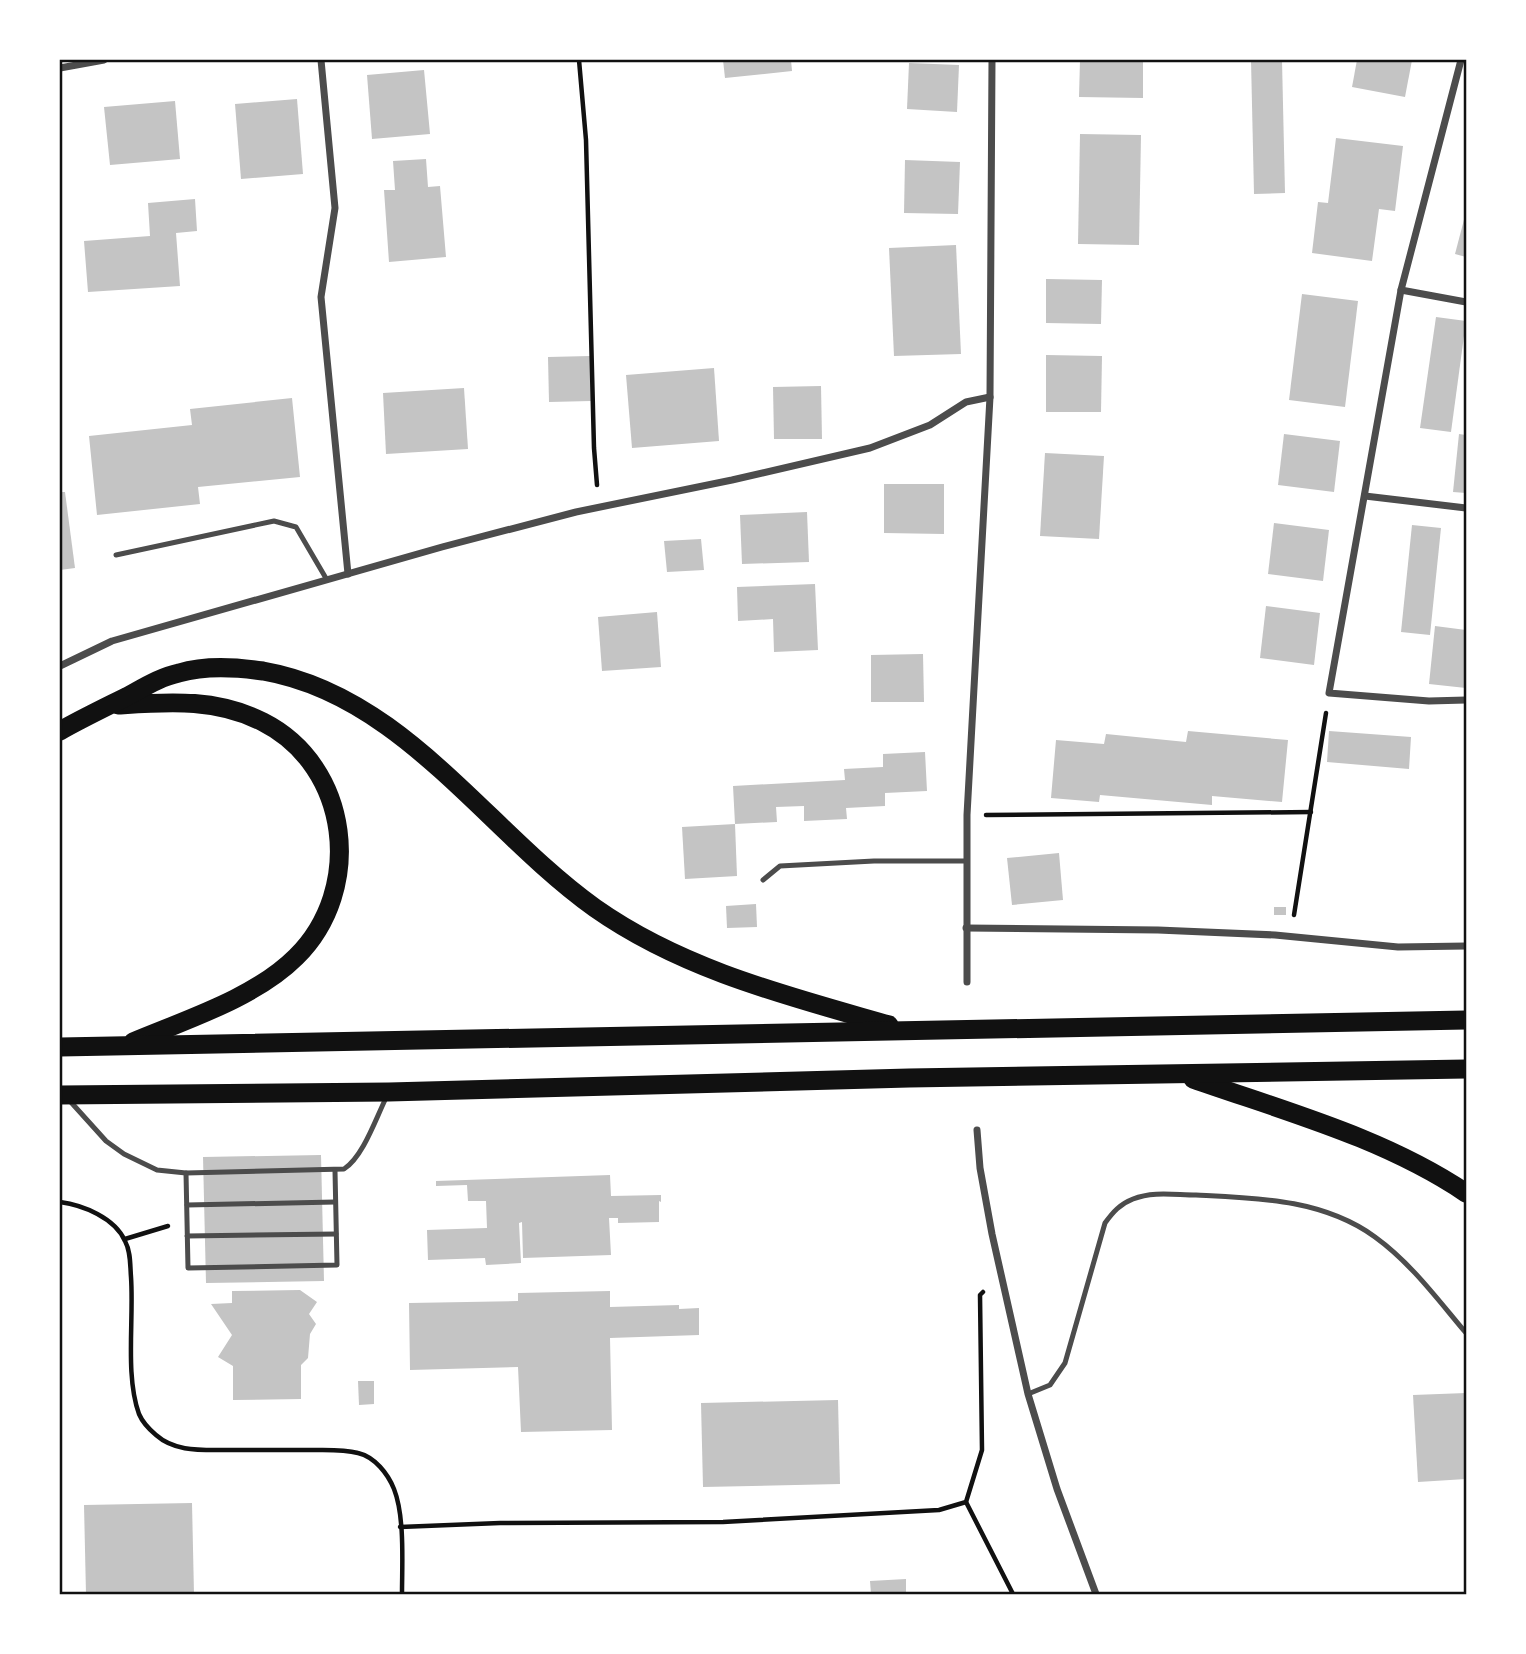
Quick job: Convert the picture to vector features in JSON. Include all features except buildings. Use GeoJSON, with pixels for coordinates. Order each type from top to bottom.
{"type":"FeatureCollection","features":[{"type":"Feature","properties":{"kind":"highway"},"geometry":{"type":"LineString","coordinates":[[60,731],[155,681],[199,668],[251,669],[305,681],[334,693],[388,727],[568,887],[649,942],[759,986],[907,1030]]}},
{"type":"Feature","properties":{"kind":"highway"},"geometry":{"type":"LineString","coordinates":[[110,705],[187,702],[210,704],[234,710],[270,726],[287,736],[320,774],[330,791],[339,836],[340,864],[334,892],[316,933],[297,956],[274,975],[249,990],[124,1046]]}},
{"type":"Feature","properties":{"kind":"highway"},"geometry":{"type":"LineString","coordinates":[[60,1047],[1466,1020]]}},
{"type":"Feature","properties":{"kind":"highway"},"geometry":{"type":"LineString","coordinates":[[62,1095],[388,1092],[909,1078],[1466,1069]]}},
{"type":"Feature","properties":{"kind":"highway"},"geometry":{"type":"LineString","coordinates":[[1179,1074],[1368,1140],[1425,1166],[1466,1193]]}},
{"type":"Feature","properties":{"kind":"street"},"geometry":{"type":"LineString","coordinates":[[60,68],[104,60]]}},
{"type":"Feature","properties":{"kind":"street"},"geometry":{"type":"LineString","coordinates":[[321,60],[335,208],[321,297],[348,574]]}},
{"type":"Feature","properties":{"kind":"street"},"geometry":{"type":"LineString","coordinates":[[967,982],[967,815],[990,397],[992,60]]}},
{"type":"Feature","properties":{"kind":"street"},"geometry":{"type":"LineString","coordinates":[[1461,60],[1401,290],[1329,693],[1429,701],[1466,700]]}},
{"type":"Feature","properties":{"kind":"street"},"geometry":{"type":"LineString","coordinates":[[1456,80],[1466,82]]}},
{"type":"Feature","properties":{"kind":"street"},"geometry":{"type":"LineString","coordinates":[[1401,290],[1466,302]]}},
{"type":"Feature","properties":{"kind":"street"},"geometry":{"type":"LineString","coordinates":[[60,666],[112,641],[442,547],[576,512],[870,448],[930,425],[966,402],[990,397]]}},
{"type":"Feature","properties":{"kind":"street"},"geometry":{"type":"LineString","coordinates":[[1365,496],[1466,508]]}},
{"type":"Feature","properties":{"kind":"street"},"geometry":{"type":"LineString","coordinates":[[966,928],[1158,930],[1291,936],[1398,947],[1466,946]]}},
{"type":"Feature","properties":{"kind":"street"},"geometry":{"type":"LineString","coordinates":[[977,1130],[985,1200],[1028,1394],[1057,1489],[1096,1594]]}},
{"type":"Feature","properties":{"kind":"lane"},"geometry":{"type":"LineString","coordinates":[[116,555],[274,521],[296,527],[327,580]]}},
{"type":"Feature","properties":{"kind":"lane"},"geometry":{"type":"LineString","coordinates":[[762,880],[779,866],[874,861],[967,861]]}},
{"type":"Feature","properties":{"kind":"lane"},"geometry":{"type":"LineString","coordinates":[[62,1095],[106,1140],[124,1154],[157,1170],[186,1173],[335,1171],[351,1164],[358,1155],[388,1092]]}},
{"type":"Feature","properties":{"kind":"lane"},"geometry":{"type":"LineString","coordinates":[[186,1173],[188,1268],[337,1265],[335,1171]]}},
{"type":"Feature","properties":{"kind":"lane"},"geometry":{"type":"LineString","coordinates":[[1028,1394],[1050,1385],[1065,1363],[1105,1223],[1116,1209],[1131,1200],[1151,1194],[1284,1201],[1345,1220],[1392,1251],[1412,1270],[1466,1333]]}},
{"type":"Feature","properties":{"kind":"lane"},"geometry":{"type":"LineString","coordinates":[[187,1205],[335,1202]]}},
{"type":"Feature","properties":{"kind":"lane"},"geometry":{"type":"LineString","coordinates":[[187,1236],[336,1234]]}},
{"type":"Feature","properties":{"kind":"path"},"geometry":{"type":"LineString","coordinates":[[579,60],[586,140],[594,448],[599,507]]}},
{"type":"Feature","properties":{"kind":"path"},"geometry":{"type":"LineString","coordinates":[[1291,936],[1329,693]]}},
{"type":"Feature","properties":{"kind":"path"},"geometry":{"type":"LineString","coordinates":[[967,815],[1311,812]]}},
{"type":"Feature","properties":{"kind":"path"},"geometry":{"type":"LineString","coordinates":[[60,1202],[91,1211],[109,1222],[125,1239],[129,1252],[135,1396],[140,1417],[156,1435],[177,1448],[337,1450],[360,1453],[376,1463],[386,1473],[395,1491],[400,1527],[402,1594]]}},
{"type":"Feature","properties":{"kind":"path"},"geometry":{"type":"LineString","coordinates":[[125,1239],[170,1226]]}},
{"type":"Feature","properties":{"kind":"path"},"geometry":{"type":"LineString","coordinates":[[1000,1274],[980,1295],[982,1450],[966,1502],[1013,1594]]}},
{"type":"Feature","properties":{"kind":"path"},"geometry":{"type":"LineString","coordinates":[[400,1527],[500,1523],[723,1522],[939,1510],[966,1502]]}}]}
